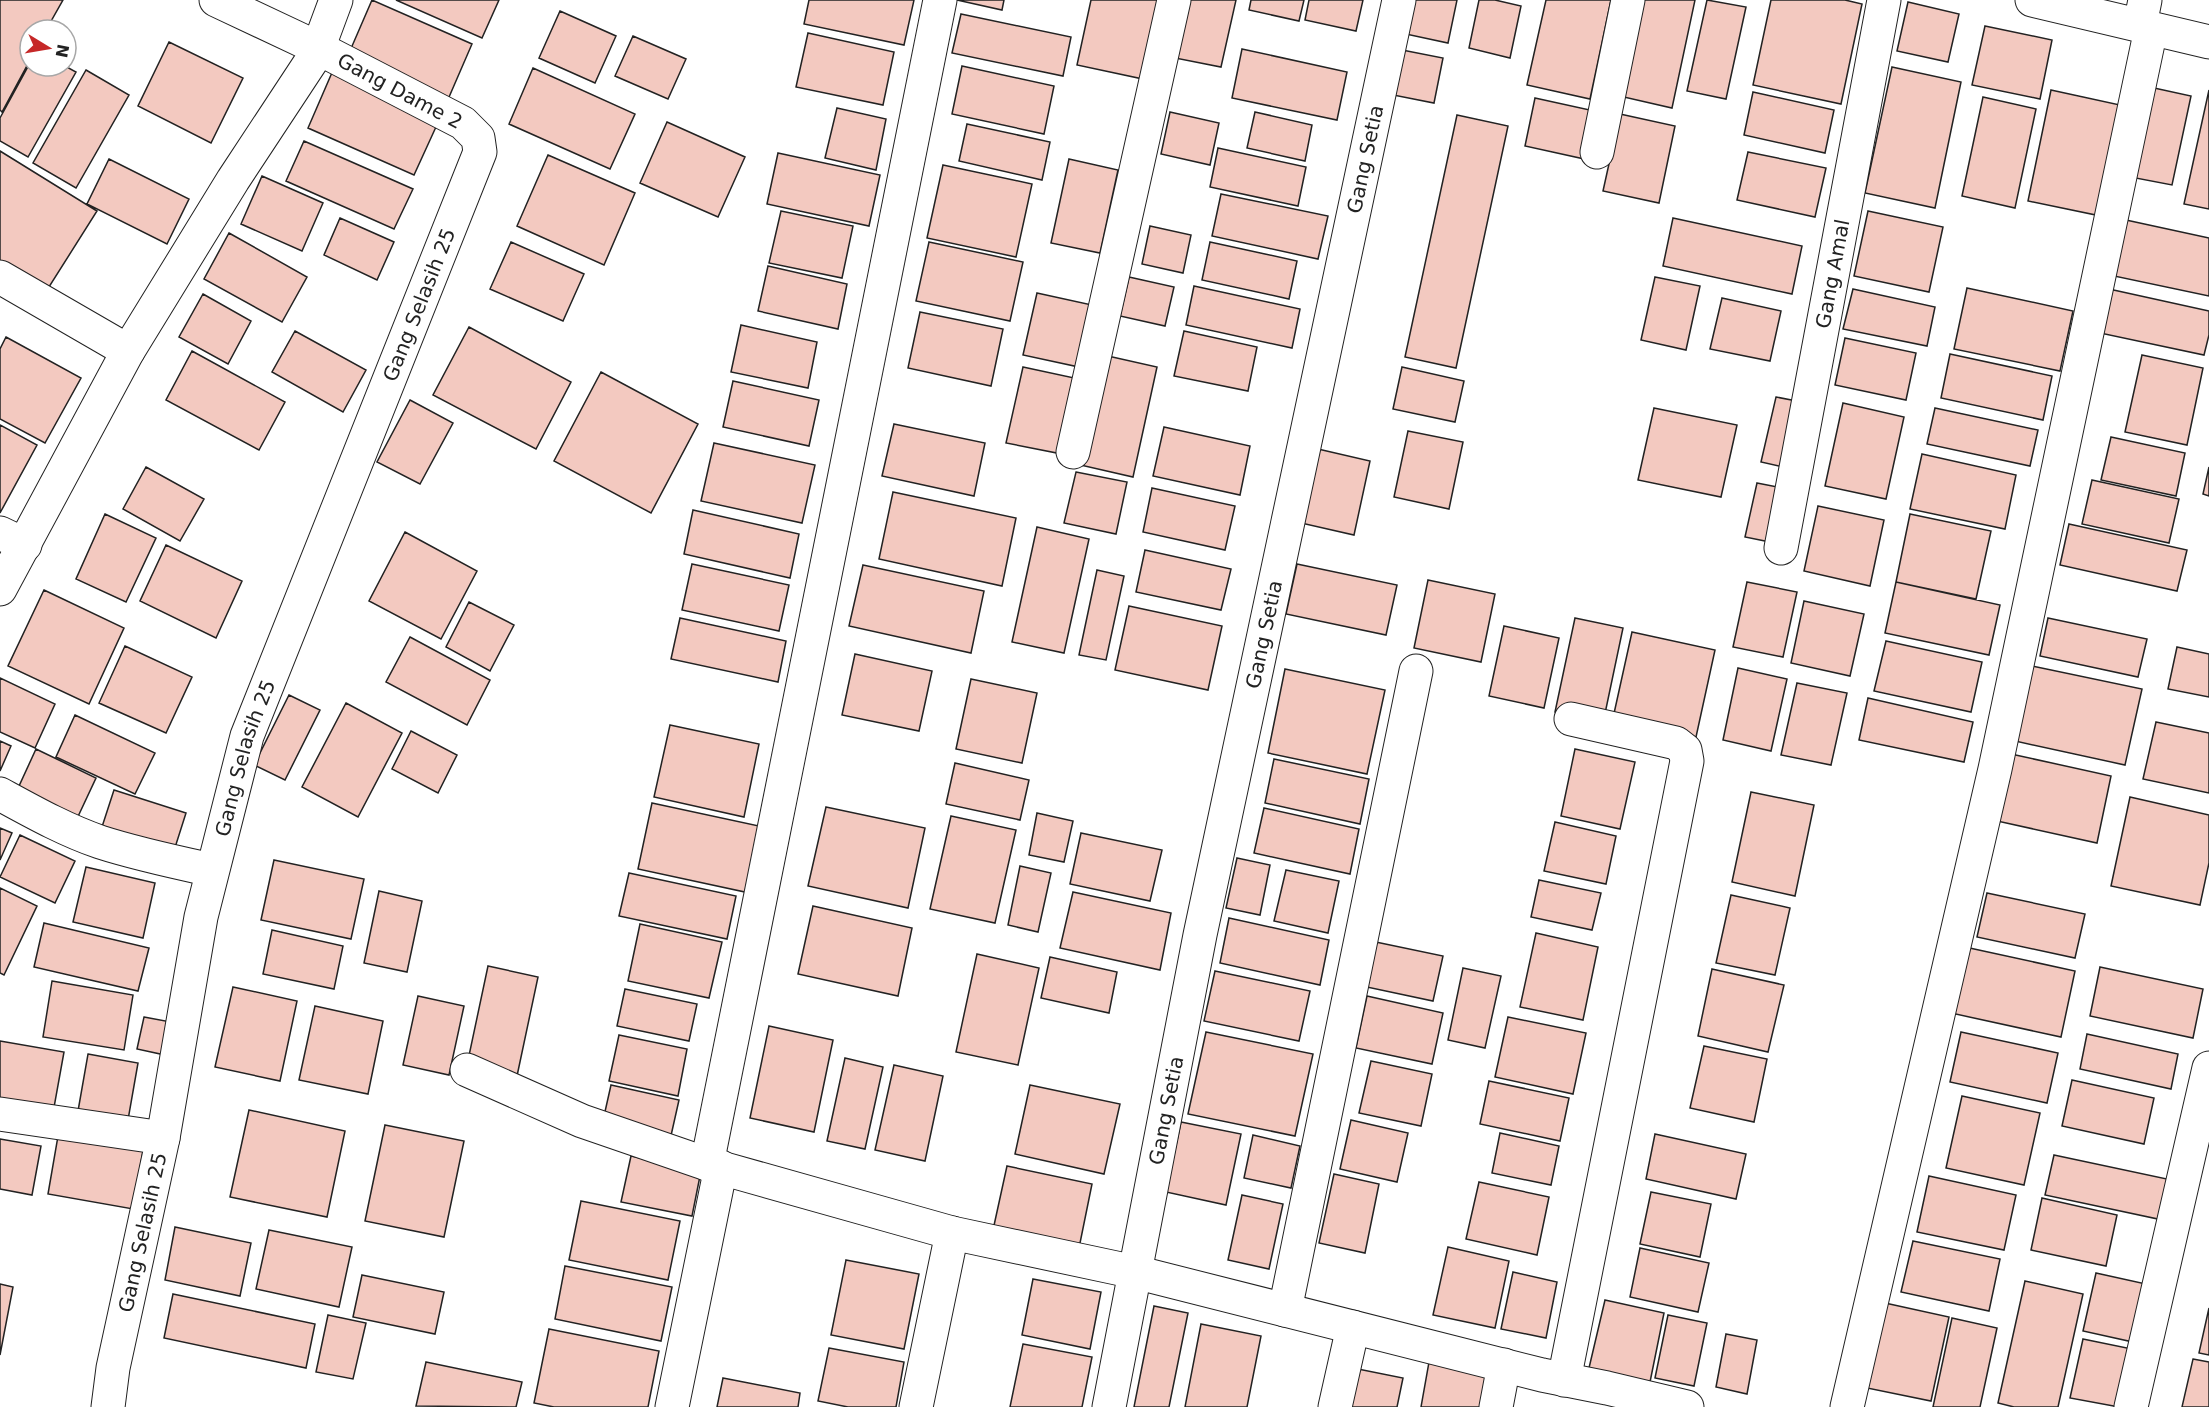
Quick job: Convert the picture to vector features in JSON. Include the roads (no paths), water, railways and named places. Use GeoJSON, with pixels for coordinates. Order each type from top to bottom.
{"type":"FeatureCollection","features":[{"type":"Feature","properties":{"kind":"street","name":"Gang Dame 2"},"geometry":{"type":"LineString","coordinates":[[216,0],[318,48],[463,123],[478,138]]}},
{"type":"Feature","properties":{"kind":"street"},"geometry":{"type":"LineString","coordinates":[[0,589],[12,539],[233,180],[318,48],[336,0]]}},
{"type":"Feature","properties":{"kind":"street"},"geometry":{"type":"LineString","coordinates":[[672,1407],[714,1166],[940,0]]}},
{"type":"Feature","properties":{"kind":"street"},"geometry":{"type":"LineString","coordinates":[[1073,452],[1174,0]]}},
{"type":"Feature","properties":{"kind":"street","name":"Gang Setia"},"geometry":{"type":"LineString","coordinates":[[1109,1407],[1200,935],[1399,0]]}},
{"type":"Feature","properties":{"kind":"street"},"geometry":{"type":"LineString","coordinates":[[1597,152],[1628,0]]}},
{"type":"Feature","properties":{"kind":"street","name":"Gang Amal"},"geometry":{"type":"LineString","coordinates":[[1781,548],[1884,0]]}},
{"type":"Feature","properties":{"kind":"street"},"geometry":{"type":"LineString","coordinates":[[2032,0],[2145,18],[2209,42]]}},
{"type":"Feature","properties":{"kind":"street"},"geometry":{"type":"LineString","coordinates":[[1847,1407],[1995,769],[2145,18]]}},
{"type":"Feature","properties":{"kind":"street","name":"Gang Selasih 25"},"geometry":{"type":"LineString","coordinates":[[108,1407],[113,1368],[163,1138],[201,917],[247,736],[480,153],[478,138]]}},
{"type":"Feature","properties":{"kind":"street"},"geometry":{"type":"LineString","coordinates":[[0,277],[128,351]]}},
{"type":"Feature","properties":{"kind":"street"},"geometry":{"type":"LineString","coordinates":[[1285,1310],[1416,671]]}},
{"type":"Feature","properties":{"kind":"street"},"geometry":{"type":"LineString","coordinates":[[1564,1380],[1687,760],[1685,750],[1676,743],[1570,719]]}},
{"type":"Feature","properties":{"kind":"street"},"geometry":{"type":"LineString","coordinates":[[0,794],[50,821],[98,841],[138,854],[212,870]]}},
{"type":"Feature","properties":{"kind":"street"},"geometry":{"type":"LineString","coordinates":[[2131,1407],[2209,1068]]}},
{"type":"Feature","properties":{"kind":"street"},"geometry":{"type":"LineString","coordinates":[[467,1070],[582,1121],[714,1166],[952,1233],[1135,1272],[1564,1380],[1605,1397],[1687,1407]]}},
{"type":"Feature","properties":{"kind":"street"},"geometry":{"type":"LineString","coordinates":[[0,1114],[163,1138]]}},
{"type":"Feature","properties":{"kind":"street"},"geometry":{"type":"LineString","coordinates":[[916,1407],[952,1233]]}},
{"type":"Feature","properties":{"kind":"street"},"geometry":{"type":"LineString","coordinates":[[1335,1407],[1353,1328]]}},
{"type":"Feature","properties":{"kind":"street"},"geometry":{"type":"LineString","coordinates":[[1496,1407],[1504,1365]]}}]}
